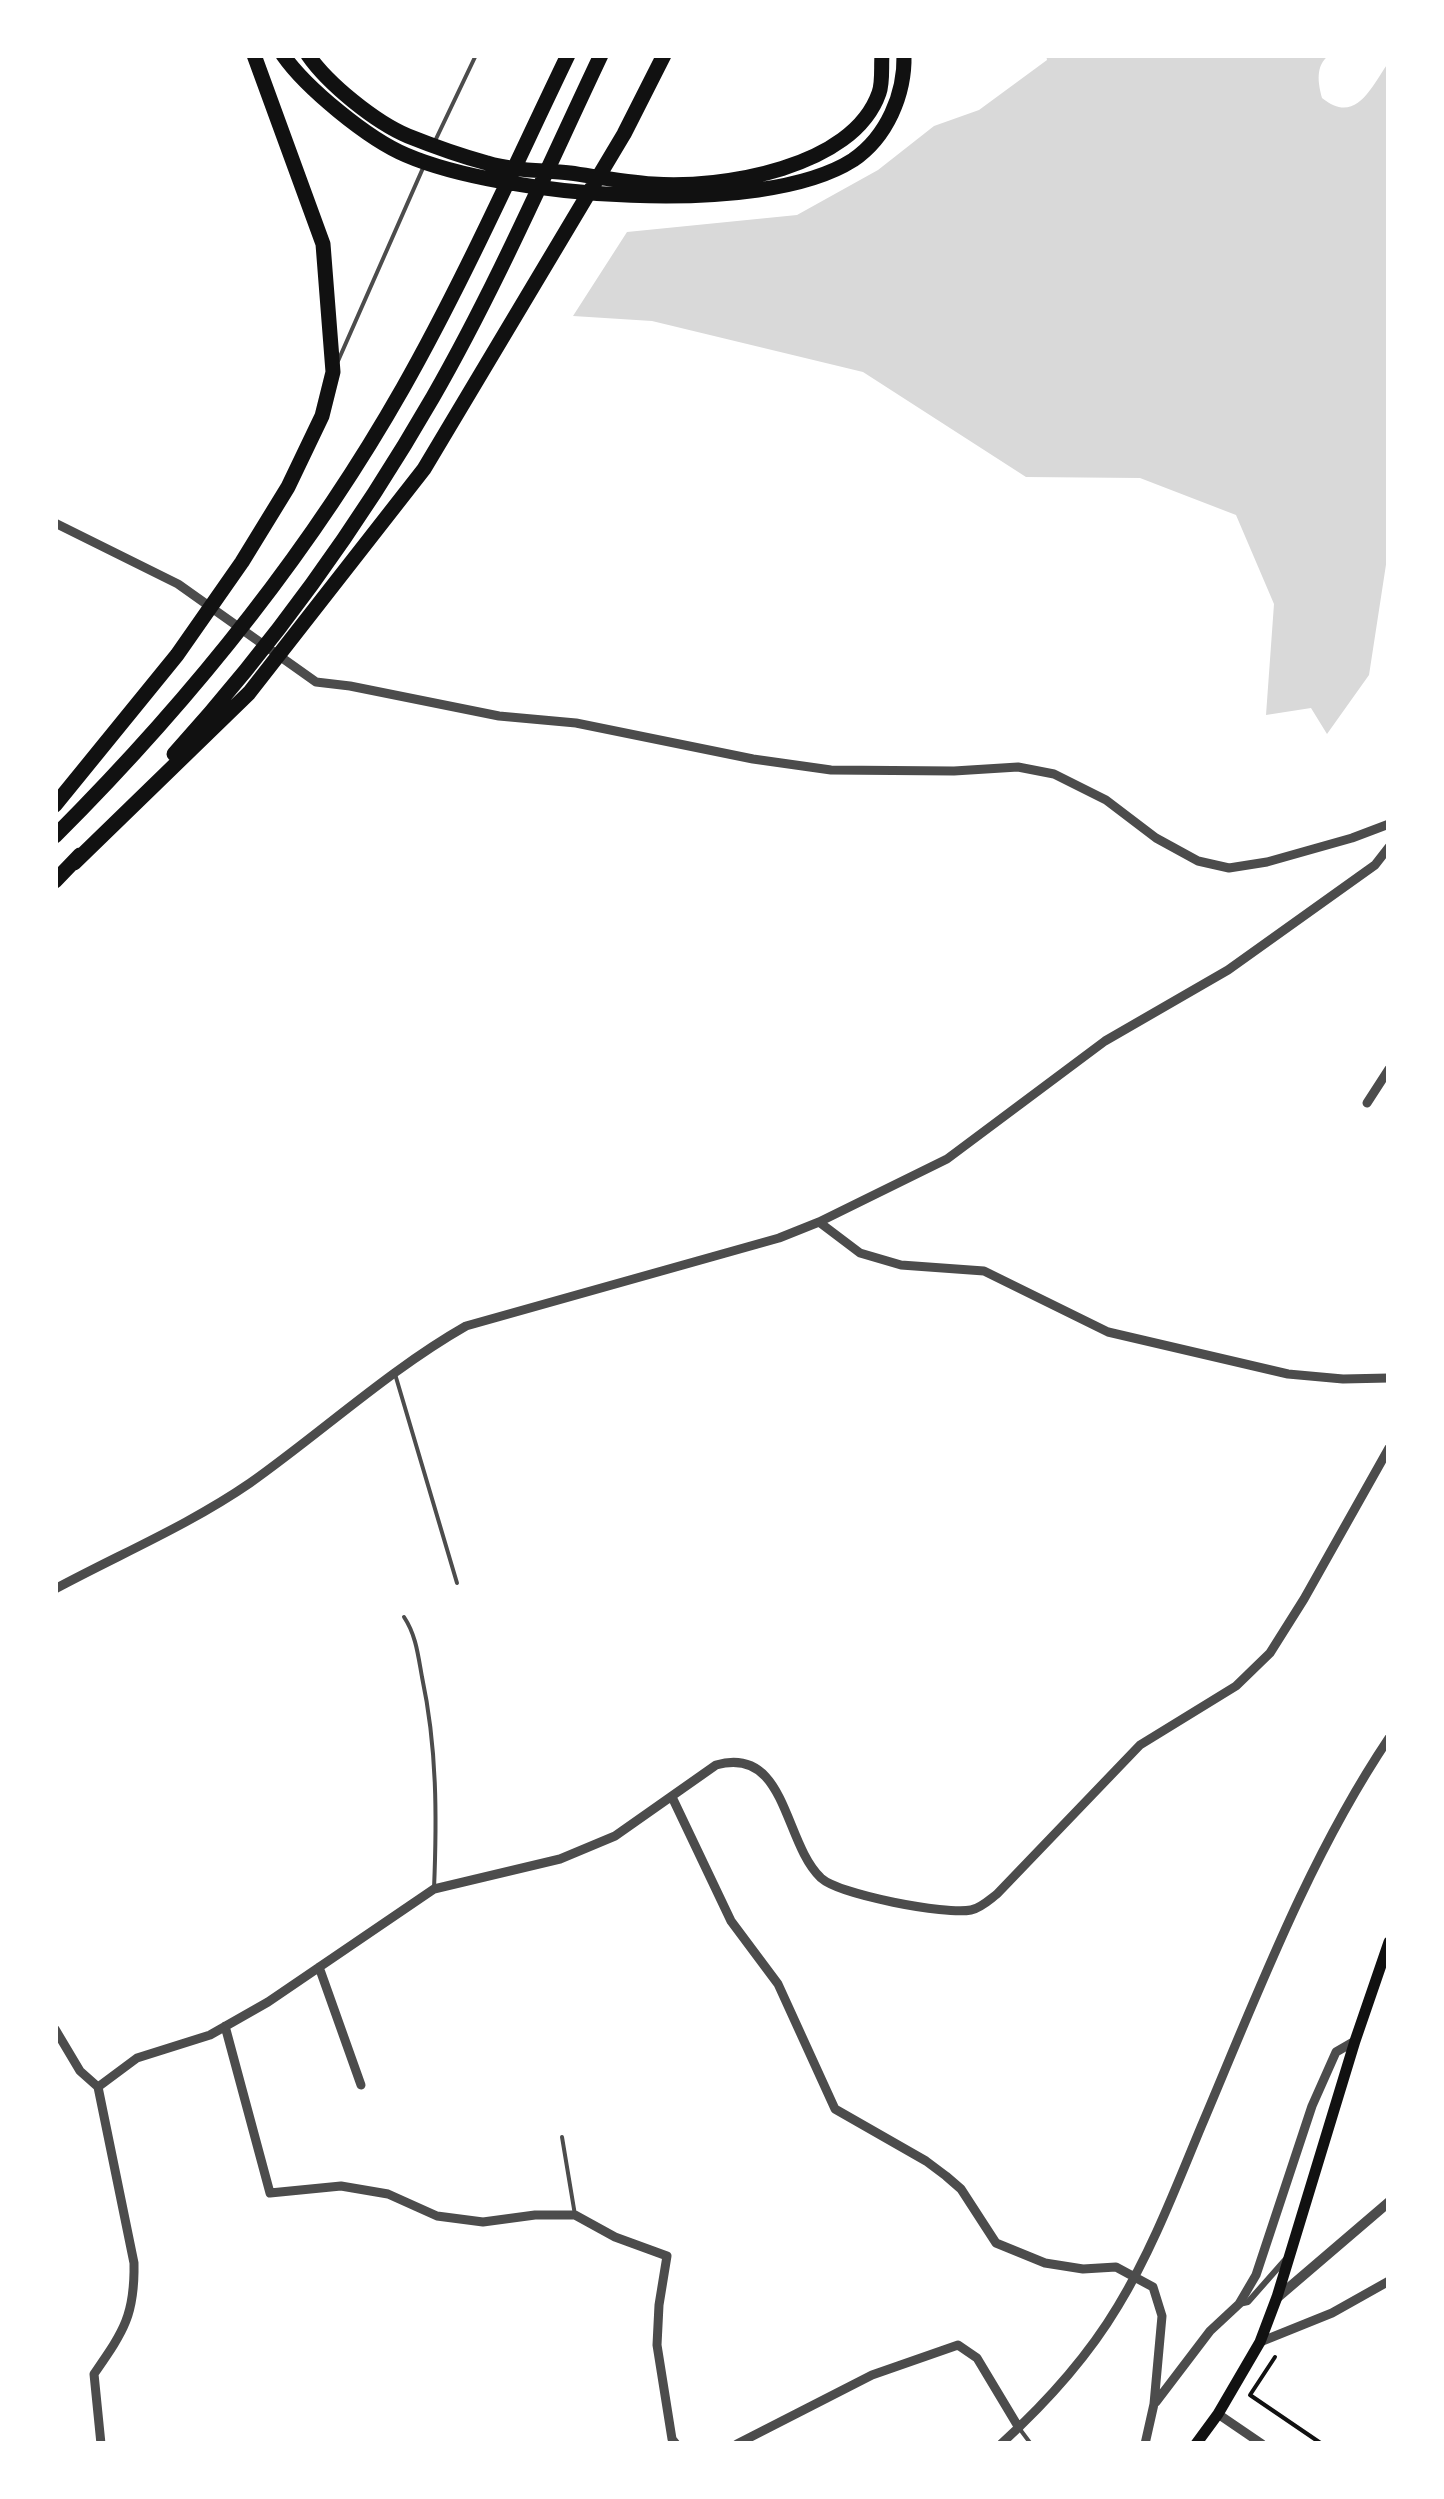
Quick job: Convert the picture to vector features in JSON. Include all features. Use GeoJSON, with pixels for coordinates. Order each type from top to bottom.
{"type":"FeatureCollection","features":[{"type":"Feature","properties":{"kind":"highway"},"geometry":{"type":"LineString","coordinates":[[55,805],[178,655],[242,562],[322,416],[333,372],[322,244],[254,55]]}},
{"type":"Feature","properties":{"kind":"highway"},"geometry":{"type":"LineString","coordinates":[[283,55],[318,93],[405,155],[487,179],[635,197],[766,189],[824,174],[854,159],[897,107],[904,55]]}},
{"type":"Feature","properties":{"kind":"highway"},"geometry":{"type":"LineString","coordinates":[[308,55],[354,100],[404,134],[490,164],[656,184],[716,181],[762,173],[826,152],[854,133],[869,112],[880,90],[882,55]]}},
{"type":"Feature","properties":{"kind":"highway"},"geometry":{"type":"LineString","coordinates":[[55,836],[169,715],[280,575],[402,390],[568,55]]}},
{"type":"Feature","properties":{"kind":"highway"},"geometry":{"type":"LineString","coordinates":[[74,862],[193,734],[257,658],[360,513],[459,348],[601,55]]}},
{"type":"Feature","properties":{"kind":"highway"},"geometry":{"type":"LineString","coordinates":[[55,881],[249,693],[424,469],[624,134],[664,55]]}},
{"type":"Feature","properties":{"kind":"main road"},"geometry":{"type":"LineString","coordinates":[[1196,2444],[1260,2342],[1277,2298],[1389,1942]]}},
{"type":"Feature","properties":{"kind":"street"},"geometry":{"type":"LineString","coordinates":[[55,523],[178,584],[316,682],[498,716],[576,723],[753,759],[831,770],[954,771],[1018,766],[1054,774],[1106,800],[1156,838],[1198,860],[1229,868],[1267,862],[1389,824]]}},
{"type":"Feature","properties":{"kind":"street"},"geometry":{"type":"LineString","coordinates":[[55,1589],[194,1518],[248,1484],[428,1348],[466,1326],[779,1238],[947,1159],[1105,1041],[1228,970],[1376,865],[1389,847]]}},
{"type":"Feature","properties":{"kind":"street"},"geometry":{"type":"LineString","coordinates":[[1367,1103],[1389,1069]]}},
{"type":"Feature","properties":{"kind":"street"},"geometry":{"type":"LineString","coordinates":[[819,1222],[860,1253],[900,1265],[984,1271],[1108,1332],[1288,1374],[1389,1378]]}},
{"type":"Feature","properties":{"kind":"street"},"geometry":{"type":"LineString","coordinates":[[98,2087],[137,2058],[210,2035],[268,2002],[434,1889],[560,1859],[615,1836],[716,1765],[736,1760],[755,1765],[774,1788],[820,1877],[843,1892],[958,1912],[977,1909],[998,1894],[1140,1745],[1236,1686],[1270,1653],[1389,1448]]}},
{"type":"Feature","properties":{"kind":"street"},"geometry":{"type":"LineString","coordinates":[[1001,2444],[1054,2395],[1118,2307],[1154,2238],[1320,1858],[1364,1775],[1389,1738]]}},
{"type":"Feature","properties":{"kind":"street"},"geometry":{"type":"LineString","coordinates":[[672,1797],[731,1921],[778,1984],[835,2109],[946,2176],[961,2190],[996,2243],[1045,2262],[1083,2269],[1116,2267],[1152,2287],[1162,2316],[1154,2404],[1145,2444]]}},
{"type":"Feature","properties":{"kind":"street"},"geometry":{"type":"LineString","coordinates":[[319,1967],[361,2086]]}},
{"type":"Feature","properties":{"kind":"street"},"geometry":{"type":"LineString","coordinates":[[225,2026],[270,2192],[341,2186],[388,2194],[437,2216],[483,2222],[535,2215],[576,2215],[616,2237],[667,2256],[656,2345],[676,2444]]}},
{"type":"Feature","properties":{"kind":"street"},"geometry":{"type":"LineString","coordinates":[[55,2029],[80,2071],[98,2087],[134,2263],[135,2290],[127,2326],[94,2374],[102,2444]]}},
{"type":"Feature","properties":{"kind":"street"},"geometry":{"type":"LineString","coordinates":[[1154,2404],[1210,2331],[1239,2304],[1256,2275],[1295,2151],[1320,2088],[1336,2052],[1355,2041]]}},
{"type":"Feature","properties":{"kind":"street"},"geometry":{"type":"LineString","coordinates":[[1277,2298],[1389,2202]]}},
{"type":"Feature","properties":{"kind":"street"},"geometry":{"type":"LineString","coordinates":[[1239,2304],[1248,2302],[1288,2255]]}},
{"type":"Feature","properties":{"kind":"street"},"geometry":{"type":"LineString","coordinates":[[1260,2342],[1332,2312],[1389,2281]]}},
{"type":"Feature","properties":{"kind":"street"},"geometry":{"type":"LineString","coordinates":[[737,2444],[872,2375],[958,2345],[977,2358],[1019,2428]]}},
{"type":"Feature","properties":{"kind":"street"},"geometry":{"type":"LineString","coordinates":[[1218,2414],[1262,2444]]}},
{"type":"Feature","properties":{"kind":"lane"},"geometry":{"type":"LineString","coordinates":[[333,372],[476,55]]}},
{"type":"Feature","properties":{"kind":"lane"},"geometry":{"type":"LineString","coordinates":[[395,1374],[458,1583]]}},
{"type":"Feature","properties":{"kind":"lane"},"geometry":{"type":"LineString","coordinates":[[404,1617],[413,1630],[431,1720],[437,1816],[434,1889]]}},
{"type":"Feature","properties":{"kind":"lane"},"geometry":{"type":"LineString","coordinates":[[562,2137],[576,2215]]}},
{"type":"Feature","properties":{"kind":"lane"},"geometry":{"type":"LineString","coordinates":[[1019,2428],[1031,2444]]}},
{"type":"Feature","properties":{"kind":"path"},"geometry":{"type":"LineString","coordinates":[[1275,2357],[1250,2395],[1322,2444]]}},
{"type":"Feature","properties":{"kind":"shaded area"},"geometry":{"type":"Polygon","coordinates":[[[1046,55],[1329,55],[1320,69],[1322,98],[1345,108],[1363,99],[1389,62],[1389,545],[1369,675],[1327,734],[1311,708],[1266,715],[1274,604],[1236,515],[1140,478],[1026,477],[863,372],[652,321],[573,316],[627,232],[797,215],[878,170],[934,126],[979,110],[1047,60],[1046,55]]]}}]}
